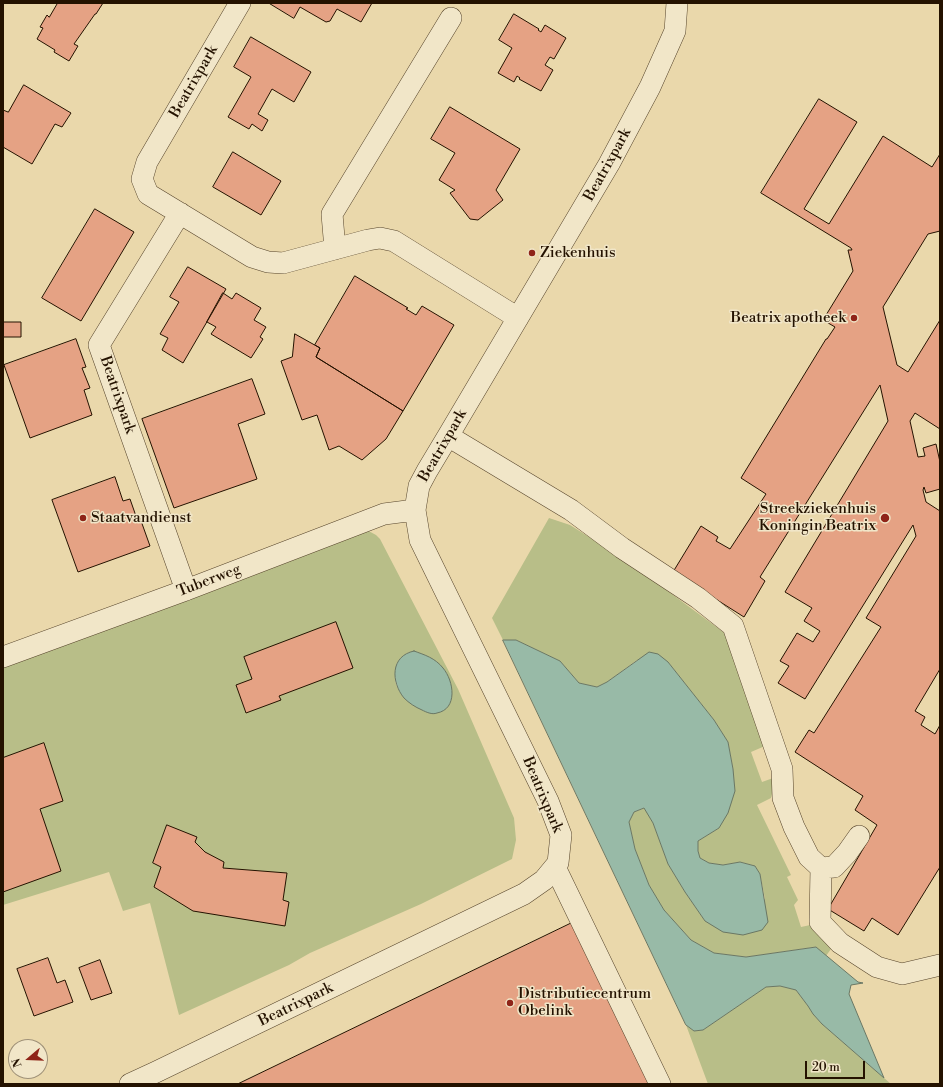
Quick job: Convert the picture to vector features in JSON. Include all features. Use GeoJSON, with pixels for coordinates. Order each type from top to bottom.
{"type":"FeatureCollection","features":[{"type":"Feature","properties":{"kind":"street","name":"Beatrixpark"},"geometry":{"type":"LineString","coordinates":[[240,3],[147,162],[142,179],[148,194],[252,257],[268,262],[283,263],[368,240],[380,238],[394,241],[518,318]]}},
{"type":"Feature","properties":{"kind":"street","name":"Beatrixpark"},"geometry":{"type":"LineString","coordinates":[[130,1084],[524,894],[544,880],[558,863],[561,835],[548,801],[420,540],[416,510],[419,486],[609,164],[650,87],[675,31],[678,3]]}},
{"type":"Feature","properties":{"kind":"street"},"geometry":{"type":"LineString","coordinates":[[335,249],[332,214],[452,18]]}},
{"type":"Feature","properties":{"kind":"street","name":"Beatrixpark"},"geometry":{"type":"LineString","coordinates":[[180,213],[100,345],[186,590]]}},
{"type":"Feature","properties":{"kind":"street"},"geometry":{"type":"LineString","coordinates":[[448,436],[492,462],[514,490],[530,501],[540,507],[571,510],[622,548],[698,598],[733,626],[782,769],[783,798],[794,827],[809,857],[821,868],[834,867],[847,853],[859,836]]}},
{"type":"Feature","properties":{"kind":"street","name":"Tuberweg"},"geometry":{"type":"LineString","coordinates":[[3,657],[186,590],[384,514],[416,510]]}},
{"type":"Feature","properties":{"kind":"street"},"geometry":{"type":"LineString","coordinates":[[555,867],[660,1084]]}},
{"type":"Feature","properties":{"kind":"street"},"geometry":{"type":"LineString","coordinates":[[821,868],[820,922],[840,943],[877,968],[902,974],[940,965]]}},
{"type":"Feature","properties":{"kind":"green space"},"geometry":{"type":"Polygon","coordinates":[[[549,518],[570,525],[627,561],[726,634],[765,746],[751,752],[762,782],[776,777],[771,798],[757,805],[791,875],[787,877],[798,900],[794,905],[801,927],[815,924],[833,946],[826,956],[815,947],[746,957],[714,953],[691,940],[664,910],[649,885],[635,849],[629,822],[634,812],[645,808],[653,823],[668,864],[705,921],[765,899],[760,874],[755,866],[740,862],[723,865],[709,863],[700,858],[698,851],[698,841],[719,828],[733,769],[728,742],[714,720],[668,662],[637,660],[607,682],[597,687],[579,683],[560,661],[516,640],[503,640],[492,618],[549,518]]]}},
{"type":"Feature","properties":{"kind":"green space"},"geometry":{"type":"Polygon","coordinates":[[[363,528],[380,539],[458,689],[514,818],[516,840],[512,859],[421,904],[310,953],[289,965],[179,1015],[150,903],[123,911],[109,872],[3,905],[3,663],[363,528]],[[409,652],[397,663],[395,681],[404,698],[409,652]]]}},
{"type":"Feature","properties":{"kind":"green space"},"geometry":{"type":"Polygon","coordinates":[[[780,986],[796,990],[822,1024],[891,1084],[708,1084],[686,1025],[694,1031],[703,1030],[766,987],[780,986]]]}},
{"type":"Feature","properties":{"kind":"shaded area"},"geometry":{"type":"Polygon","coordinates":[[[503,640],[516,640],[560,661],[579,683],[597,687],[607,682],[649,652],[658,654],[668,662],[714,720],[728,742],[733,769],[735,791],[728,813],[719,828],[698,841],[700,858],[709,863],[723,865],[740,862],[755,866],[760,874],[768,922],[762,930],[743,935],[723,932],[705,921],[668,864],[653,823],[644,808],[634,812],[629,822],[635,849],[649,885],[664,910],[691,940],[714,953],[746,957],[816,947],[858,982],[863,983],[851,985],[849,994],[884,1078],[822,1024],[796,990],[780,986],[766,987],[703,1030],[694,1031],[686,1025],[503,640]]]}},
{"type":"Feature","properties":{"kind":"shaded area"},"geometry":{"type":"Polygon","coordinates":[[[414,651],[433,659],[447,674],[450,680],[452,694],[448,706],[444,710],[433,714],[425,712],[408,702],[400,692],[395,677],[397,664],[400,658],[414,651]]]}},
{"type":"Feature","properties":{"kind":"building"},"geometry":{"type":"Polygon","coordinates":[[[58,3],[103,3],[74,44],[78,46],[69,61],[37,39],[43,28],[40,27],[47,15],[49,17],[58,3]]]}},
{"type":"Feature","properties":{"kind":"building"},"geometry":{"type":"Polygon","coordinates":[[[269,3],[372,3],[361,22],[337,9],[330,21],[326,22],[300,7],[294,18],[269,3]]]}},
{"type":"Feature","properties":{"kind":"building"},"geometry":{"type":"Polygon","coordinates":[[[514,14],[539,29],[538,30],[541,32],[545,25],[566,38],[554,59],[550,57],[545,65],[553,70],[541,91],[519,79],[520,78],[517,76],[514,82],[498,73],[512,48],[499,40],[514,14]]]}},
{"type":"Feature","properties":{"kind":"building"},"geometry":{"type":"Polygon","coordinates":[[[251,37],[311,72],[294,102],[272,89],[258,114],[268,120],[262,131],[252,124],[249,129],[228,117],[251,77],[234,67],[251,37]]]}},
{"type":"Feature","properties":{"kind":"building"},"geometry":{"type":"Polygon","coordinates":[[[24,85],[71,113],[62,127],[55,124],[32,164],[3,147],[3,110],[8,112],[24,85]]]}},
{"type":"Feature","properties":{"kind":"building","name":"Streekziekenhuis Koningin Beatrix"},"geometry":{"type":"Polygon","coordinates":[[[819,99],[857,122],[804,209],[829,224],[883,136],[932,167],[940,154],[940,231],[928,234],[883,307],[897,365],[908,372],[940,320],[940,429],[915,413],[910,421],[918,457],[925,456],[923,448],[936,444],[940,462],[940,489],[926,493],[924,487],[923,490],[926,502],[940,511],[940,669],[915,711],[925,717],[921,725],[935,734],[940,725],[940,867],[898,935],[872,918],[864,931],[828,909],[877,825],[855,810],[863,796],[795,752],[809,730],[814,733],[881,627],[866,618],[916,536],[913,525],[805,699],[778,683],[789,666],[780,661],[797,633],[813,642],[820,631],[804,621],[812,608],[785,592],[888,421],[880,385],[760,577],[765,581],[744,617],[673,572],[701,526],[718,537],[716,541],[730,549],[766,494],[741,478],[826,339],[835,327],[823,320],[853,271],[848,250],[852,250],[851,248],[761,193],[819,99]]]}},
{"type":"Feature","properties":{"kind":"building"},"geometry":{"type":"Polygon","coordinates":[[[450,107],[520,149],[496,190],[503,200],[478,220],[470,219],[450,193],[455,190],[439,180],[455,153],[431,139],[450,107]]]}},
{"type":"Feature","properties":{"kind":"building"},"geometry":{"type":"Polygon","coordinates":[[[233,152],[281,181],[261,215],[213,187],[233,152]]]}},
{"type":"Feature","properties":{"kind":"building"},"geometry":{"type":"Polygon","coordinates":[[[95,209],[134,232],[81,321],[42,298],[95,209]]]}},
{"type":"Feature","properties":{"kind":"building"},"geometry":{"type":"Polygon","coordinates":[[[188,267],[226,289],[183,363],[162,350],[168,338],[160,334],[179,302],[170,297],[188,267]]]}},
{"type":"Feature","properties":{"kind":"building"},"geometry":{"type":"Polygon","coordinates":[[[355,276],[408,308],[406,309],[416,315],[422,306],[454,325],[403,411],[316,357],[320,348],[315,345],[355,276]]]}},
{"type":"Feature","properties":{"kind":"building"},"geometry":{"type":"Polygon","coordinates":[[[223,293],[232,299],[236,293],[261,308],[254,320],[266,327],[260,337],[263,339],[251,358],[211,334],[216,327],[207,322],[223,293]]]}},
{"type":"Feature","properties":{"kind":"building"},"geometry":{"type":"Polygon","coordinates":[[[3,322],[21,322],[21,337],[3,337],[3,322]]]}},
{"type":"Feature","properties":{"kind":"building"},"geometry":{"type":"Polygon","coordinates":[[[295,334],[320,348],[316,357],[403,411],[386,439],[362,460],[339,446],[329,450],[317,415],[302,420],[281,361],[292,357],[295,334]]]}},
{"type":"Feature","properties":{"kind":"building"},"geometry":{"type":"Polygon","coordinates":[[[76,339],[86,367],[82,368],[90,388],[84,390],[92,415],[30,438],[4,365],[76,339]]]}},
{"type":"Feature","properties":{"kind":"building"},"geometry":{"type":"Polygon","coordinates":[[[252,379],[265,414],[238,424],[257,479],[174,508],[142,419],[252,379]]]}},
{"type":"Feature","properties":{"kind":"building"},"geometry":{"type":"Polygon","coordinates":[[[115,477],[123,501],[130,499],[137,519],[140,518],[150,546],[78,572],[52,500],[115,477]]]}},
{"type":"Feature","properties":{"kind":"building"},"geometry":{"type":"Polygon","coordinates":[[[336,622],[353,668],[279,696],[281,700],[246,713],[236,685],[252,679],[244,657],[336,622]]]}},
{"type":"Feature","properties":{"kind":"building"},"geometry":{"type":"Polygon","coordinates":[[[44,743],[63,801],[40,809],[61,871],[3,892],[3,758],[44,743]]]}},
{"type":"Feature","properties":{"kind":"building"},"geometry":{"type":"Polygon","coordinates":[[[167,825],[197,837],[195,842],[205,852],[224,862],[223,868],[287,873],[283,900],[289,902],[285,926],[193,911],[154,887],[161,867],[153,863],[167,825]]]}},
{"type":"Feature","properties":{"kind":"building","name":"Distributiecentrum Obelink"},"geometry":{"type":"Polygon","coordinates":[[[574,922],[653,1084],[238,1084],[574,922]]]}},
{"type":"Feature","properties":{"kind":"building"},"geometry":{"type":"Polygon","coordinates":[[[48,958],[57,983],[65,980],[73,1002],[34,1016],[17,969],[48,958]]]}},
{"type":"Feature","properties":{"kind":"building"},"geometry":{"type":"Polygon","coordinates":[[[100,960],[112,993],[91,1000],[79,968],[100,960]]]}},
{"type":"Feature","properties":{"kind":"place","name":"Ziekenhuis"},"geometry":{"type":"Point","coordinates":[532,253]}},
{"type":"Feature","properties":{"kind":"place","name":"Beatrix apotheek"},"geometry":{"type":"Point","coordinates":[854,318]}},
{"type":"Feature","properties":{"kind":"place","name":"Staatvandienst"},"geometry":{"type":"Point","coordinates":[83,518]}},
{"type":"Feature","properties":{"kind":"place","name":"Streekziekenhuis Koningin Beatrix"},"geometry":{"type":"Point","coordinates":[885,518]}},
{"type":"Feature","properties":{"kind":"place","name":"Distributiecentrum Obelink"},"geometry":{"type":"Point","coordinates":[510,1003]}}]}
